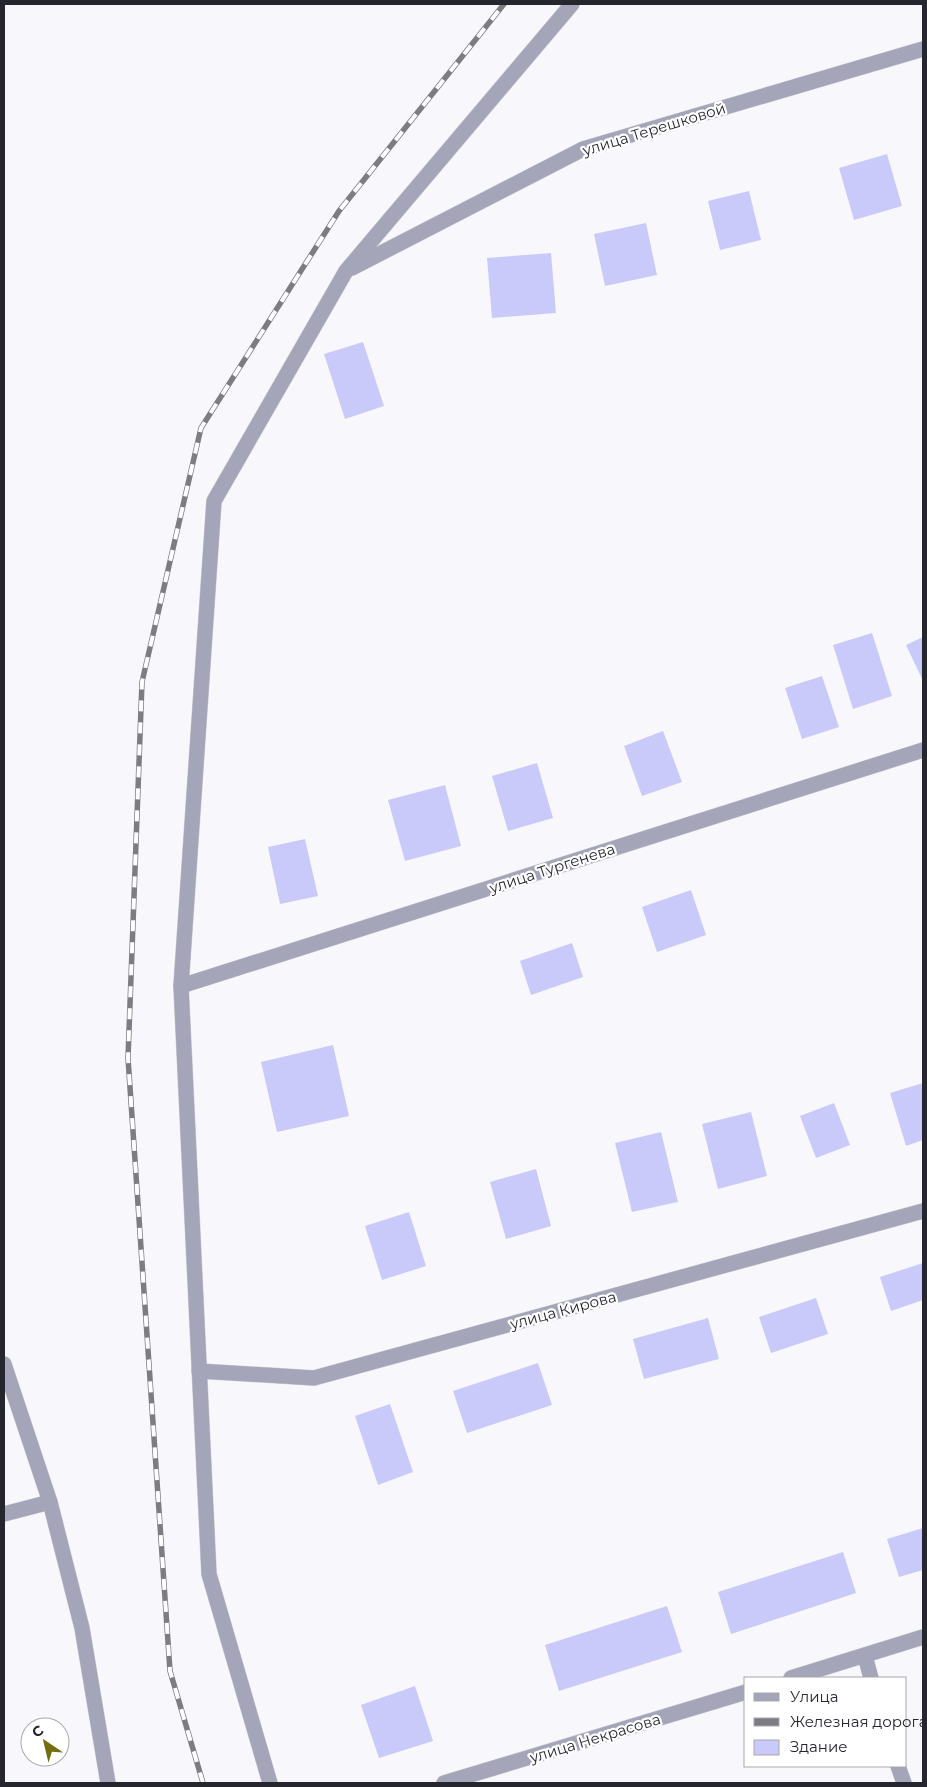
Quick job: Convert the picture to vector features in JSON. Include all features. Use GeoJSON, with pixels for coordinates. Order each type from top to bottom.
{"type":"FeatureCollection","features":[{"type":"Feature","properties":{"kind":"street"},"geometry":{"type":"LineString","coordinates":[[270,1783],[209,1574],[181,986],[214,501],[346,271],[572,4]]}},
{"type":"Feature","properties":{"kind":"street","name":"улица Терешковой"},"geometry":{"type":"LineString","coordinates":[[346,271],[583,149],[923,49]]}},
{"type":"Feature","properties":{"kind":"street","name":"улица Тургенева"},"geometry":{"type":"LineString","coordinates":[[181,986],[923,750]]}},
{"type":"Feature","properties":{"kind":"street","name":"улица Кирова"},"geometry":{"type":"LineString","coordinates":[[199,1371],[314,1378],[923,1211]]}},
{"type":"Feature","properties":{"kind":"street"},"geometry":{"type":"LineString","coordinates":[[4,1364],[50,1502],[82,1628],[108,1783]]}},
{"type":"Feature","properties":{"kind":"street"},"geometry":{"type":"LineString","coordinates":[[4,1514],[50,1502]]}},
{"type":"Feature","properties":{"kind":"street"},"geometry":{"type":"LineString","coordinates":[[794,1677],[923,1637]]}},
{"type":"Feature","properties":{"kind":"street"},"geometry":{"type":"LineString","coordinates":[[865,1656],[871,1677]]}},
{"type":"Feature","properties":{"kind":"street","name":"улица Некрасова"},"geometry":{"type":"LineString","coordinates":[[444,1783],[744,1693]]}},
{"type":"Feature","properties":{"kind":"street"},"geometry":{"type":"LineString","coordinates":[[898,1767],[904,1783]]}},
{"type":"Feature","properties":{"kind":"building"},"geometry":{"type":"Polygon","coordinates":[[[887,154],[902,206],[854,220],[839,168],[887,154]]]}},
{"type":"Feature","properties":{"kind":"building"},"geometry":{"type":"Polygon","coordinates":[[[749,191],[761,240],[720,250],[708,201],[749,191]]]}},
{"type":"Feature","properties":{"kind":"building"},"geometry":{"type":"Polygon","coordinates":[[[646,223],[657,275],[605,286],[594,234],[646,223]]]}},
{"type":"Feature","properties":{"kind":"building"},"geometry":{"type":"Polygon","coordinates":[[[551,253],[556,313],[492,318],[487,258],[551,253]]]}},
{"type":"Feature","properties":{"kind":"building"},"geometry":{"type":"Polygon","coordinates":[[[363,342],[384,406],[345,419],[324,354],[363,342]]]}},
{"type":"Feature","properties":{"kind":"building"},"geometry":{"type":"Polygon","coordinates":[[[872,633],[892,696],[853,709],[833,645],[872,633]]]}},
{"type":"Feature","properties":{"kind":"building"},"geometry":{"type":"Polygon","coordinates":[[[923,637],[923,681],[906,645],[923,637]]]}},
{"type":"Feature","properties":{"kind":"building"},"geometry":{"type":"Polygon","coordinates":[[[822,676],[839,727],[802,739],[785,688],[822,676]]]}},
{"type":"Feature","properties":{"kind":"building"},"geometry":{"type":"Polygon","coordinates":[[[663,731],[682,782],[642,796],[624,746],[663,731]]]}},
{"type":"Feature","properties":{"kind":"building"},"geometry":{"type":"Polygon","coordinates":[[[537,763],[553,818],[508,831],[492,776],[537,763]]]}},
{"type":"Feature","properties":{"kind":"building"},"geometry":{"type":"Polygon","coordinates":[[[445,785],[461,846],[405,861],[388,800],[445,785]]]}},
{"type":"Feature","properties":{"kind":"building"},"geometry":{"type":"Polygon","coordinates":[[[305,839],[318,896],[280,904],[268,847],[305,839]]]}},
{"type":"Feature","properties":{"kind":"building"},"geometry":{"type":"Polygon","coordinates":[[[691,890],[706,935],[657,952],[642,907],[691,890]]]}},
{"type":"Feature","properties":{"kind":"building"},"geometry":{"type":"Polygon","coordinates":[[[572,943],[583,977],[531,995],[520,961],[572,943]]]}},
{"type":"Feature","properties":{"kind":"building"},"geometry":{"type":"Polygon","coordinates":[[[333,1045],[349,1116],[277,1132],[261,1062],[333,1045]]]}},
{"type":"Feature","properties":{"kind":"building"},"geometry":{"type":"Polygon","coordinates":[[[923,1083],[923,1140],[906,1146],[890,1093],[923,1083]]]}},
{"type":"Feature","properties":{"kind":"building"},"geometry":{"type":"Polygon","coordinates":[[[834,1103],[850,1145],[816,1158],[800,1116],[834,1103]]]}},
{"type":"Feature","properties":{"kind":"building"},"geometry":{"type":"Polygon","coordinates":[[[751,1112],[767,1176],[718,1189],[702,1124],[751,1112]]]}},
{"type":"Feature","properties":{"kind":"building"},"geometry":{"type":"Polygon","coordinates":[[[661,1132],[678,1202],[632,1212],[615,1143],[661,1132]]]}},
{"type":"Feature","properties":{"kind":"building"},"geometry":{"type":"Polygon","coordinates":[[[536,1169],[551,1226],[506,1239],[490,1182],[536,1169]]]}},
{"type":"Feature","properties":{"kind":"building"},"geometry":{"type":"Polygon","coordinates":[[[409,1212],[426,1266],[382,1280],[365,1226],[409,1212]]]}},
{"type":"Feature","properties":{"kind":"building"},"geometry":{"type":"Polygon","coordinates":[[[923,1263],[923,1300],[891,1311],[880,1277],[923,1263]]]}},
{"type":"Feature","properties":{"kind":"building"},"geometry":{"type":"Polygon","coordinates":[[[816,1298],[828,1334],[771,1353],[759,1317],[816,1298]]]}},
{"type":"Feature","properties":{"kind":"building"},"geometry":{"type":"Polygon","coordinates":[[[708,1318],[719,1359],[644,1379],[633,1339],[708,1318]]]}},
{"type":"Feature","properties":{"kind":"building"},"geometry":{"type":"Polygon","coordinates":[[[538,1363],[552,1405],[467,1433],[453,1391],[538,1363]]]}},
{"type":"Feature","properties":{"kind":"building"},"geometry":{"type":"Polygon","coordinates":[[[390,1404],[413,1472],[378,1485],[355,1416],[390,1404]]]}},
{"type":"Feature","properties":{"kind":"building"},"geometry":{"type":"Polygon","coordinates":[[[923,1528],[923,1570],[899,1577],[887,1539],[923,1528]]]}},
{"type":"Feature","properties":{"kind":"building"},"geometry":{"type":"Polygon","coordinates":[[[843,1552],[856,1593],[731,1634],[718,1592],[843,1552]]]}},
{"type":"Feature","properties":{"kind":"building"},"geometry":{"type":"Polygon","coordinates":[[[667,1606],[682,1652],[559,1691],[545,1645],[667,1606]]]}},
{"type":"Feature","properties":{"kind":"building"},"geometry":{"type":"Polygon","coordinates":[[[415,1686],[433,1741],[379,1758],[361,1705],[415,1686]]]}},
{"type":"Feature","properties":{"kind":"railway"},"geometry":{"type":"LineString","coordinates":[[203,1783],[170,1671],[128,1058],[142,682],[201,428],[339,211],[504,4]]}}]}
